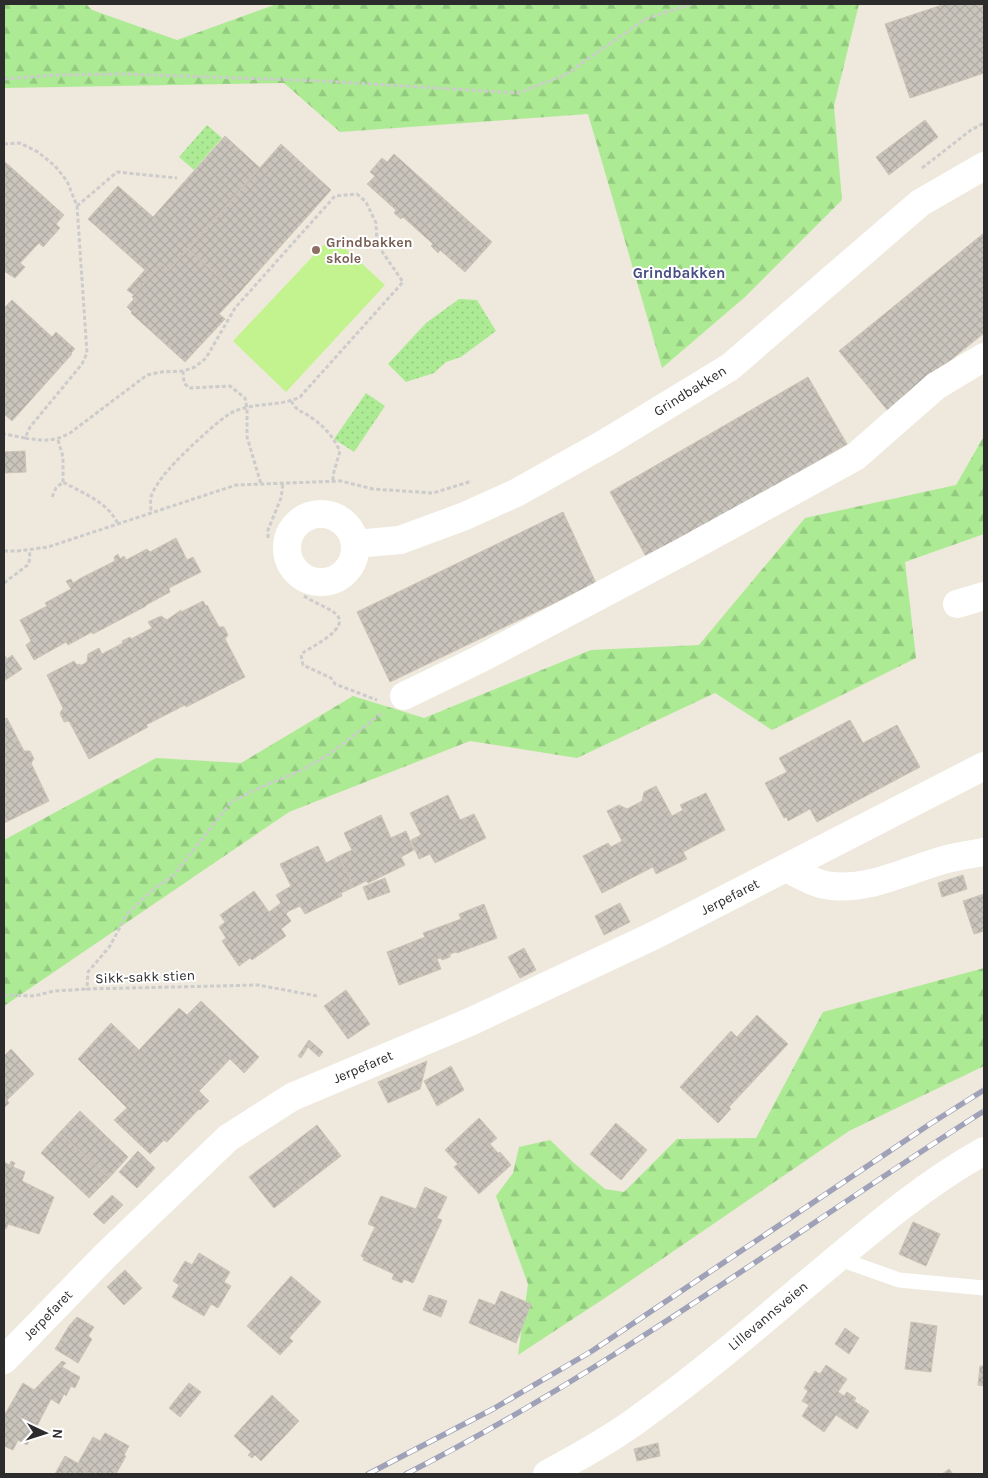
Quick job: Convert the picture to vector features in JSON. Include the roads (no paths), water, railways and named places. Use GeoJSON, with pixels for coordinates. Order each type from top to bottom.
{"type":"FeatureCollection","features":[{"type":"Feature","properties":{"kind":"street","name":"Grindbakken"},"geometry":{"type":"LineString","coordinates":[[355,544],[400,540],[465,516],[516,493],[607,442],[730,367],[920,203],[984,166]]}},
{"type":"Feature","properties":{"kind":"street"},"geometry":{"type":"LineString","coordinates":[[398,701],[684,551],[855,457],[936,386],[984,358]]}},
{"type":"Feature","properties":{"kind":"street"},"geometry":{"type":"LineString","coordinates":[[957,604],[984,596]]}},
{"type":"Feature","properties":{"kind":"street","name":"Jerpefaret"},"geometry":{"type":"LineString","coordinates":[[4,1360],[105,1256],[228,1138],[292,1097],[472,1021],[655,935],[984,766]]}},
{"type":"Feature","properties":{"kind":"street"},"geometry":{"type":"LineString","coordinates":[[786,868],[810,880],[831,886],[854,886],[885,880],[947,859],[984,852]]}},
{"type":"Feature","properties":{"kind":"street","name":"Lillevannsveien"},"geometry":{"type":"LineString","coordinates":[[547,1474],[584,1454],[640,1418],[733,1346],[837,1258],[920,1193],[967,1160],[984,1151]]}},
{"type":"Feature","properties":{"kind":"lane"},"geometry":{"type":"LineString","coordinates":[[837,1258],[899,1280],[984,1288]]}},
{"type":"Feature","properties":{"kind":"railway"},"geometry":{"type":"LineString","coordinates":[[368,1474],[493,1409],[592,1351],[930,1124],[984,1090]]}},
{"type":"Feature","properties":{"kind":"railway"},"geometry":{"type":"LineString","coordinates":[[406,1474],[481,1434],[627,1346],[984,1111]]}},
{"type":"Feature","properties":{"kind":"place","name":"Grindbakken skole"},"geometry":{"type":"Point","coordinates":[316,250]}},
{"type":"Feature","properties":{"kind":"district","name":"Grindbakken"},"geometry":{"type":"Point","coordinates":[679,273]}}]}
